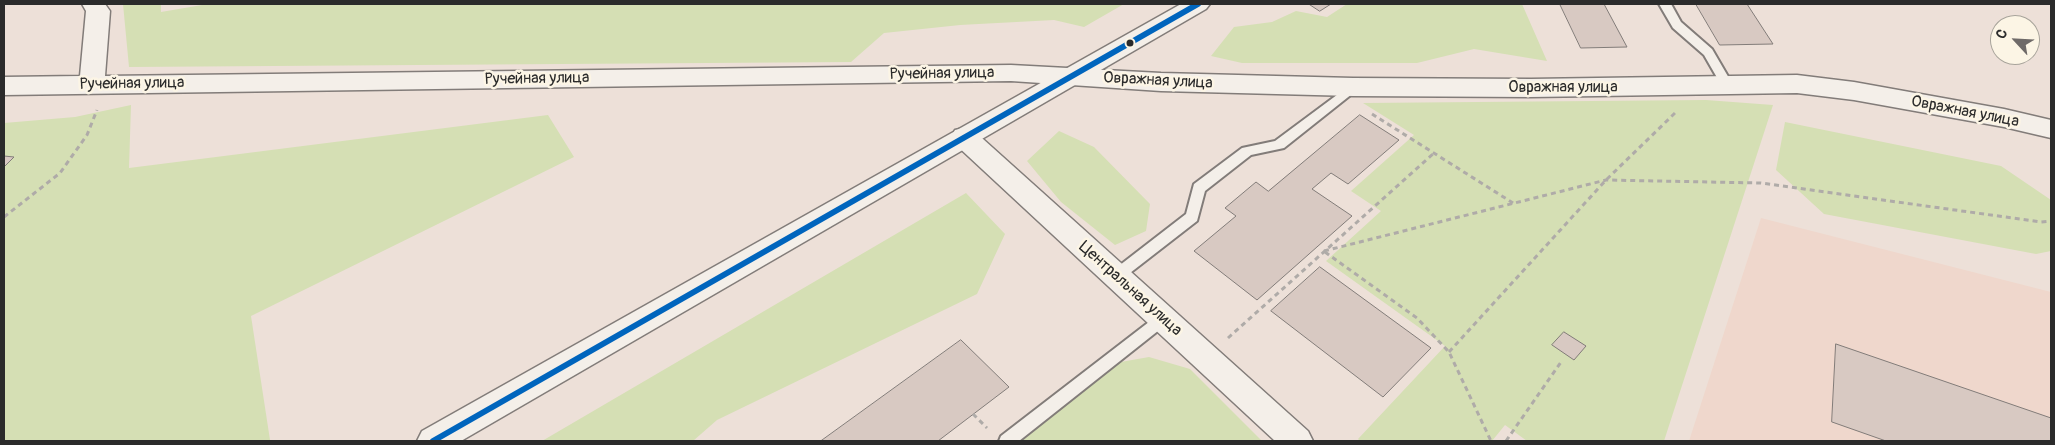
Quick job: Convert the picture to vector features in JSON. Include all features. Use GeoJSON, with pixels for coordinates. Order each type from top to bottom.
{"type":"FeatureCollection","features":[{"type":"Feature","properties":{"kind":"street"},"geometry":{"type":"LineString","coordinates":[[93,4],[98,11],[100,85]]}},
{"type":"Feature","properties":{"kind":"street"},"geometry":{"type":"LineString","coordinates":[[434,441],[1198,4]]}},
{"type":"Feature","properties":{"kind":"street","name":"Ручейная улица"},"geometry":{"type":"LineString","coordinates":[[4,86],[1011,73],[1070,76]]}},
{"type":"Feature","properties":{"kind":"street","name":"Овражная улица"},"geometry":{"type":"LineString","coordinates":[[1070,76],[1348,91],[1797,84],[1854,91],[2004,118],[2051,129]]}},
{"type":"Feature","properties":{"kind":"street","name":"Центральная улица"},"geometry":{"type":"LineString","coordinates":[[964,137],[1298,441]]}},
{"type":"Feature","properties":{"kind":"lane"},"geometry":{"type":"LineString","coordinates":[[1665,4],[1677,25],[1708,52],[1727,85]]}},
{"type":"Feature","properties":{"kind":"lane"},"geometry":{"type":"LineString","coordinates":[[1116,276],[1192,217],[1199,188],[1247,151],[1279,145],[1348,91]]}},
{"type":"Feature","properties":{"kind":"lane"},"geometry":{"type":"LineString","coordinates":[[1007,441],[1163,319]]}},
{"type":"Feature","properties":{"kind":"path"},"geometry":{"type":"LineString","coordinates":[[4,217],[60,172],[87,135],[100,85]]}},
{"type":"Feature","properties":{"kind":"path"},"geometry":{"type":"LineString","coordinates":[[1449,352],[1606,180],[1703,86]]}},
{"type":"Feature","properties":{"kind":"path"},"geometry":{"type":"LineString","coordinates":[[1348,91],[1434,153],[1514,203]]}},
{"type":"Feature","properties":{"kind":"path"},"geometry":{"type":"LineString","coordinates":[[1205,358],[1434,153]]}},
{"type":"Feature","properties":{"kind":"path"},"geometry":{"type":"LineString","coordinates":[[1324,251],[1606,180],[1760,183],[2041,222],[2051,221]]}},
{"type":"Feature","properties":{"kind":"path"},"geometry":{"type":"LineString","coordinates":[[1324,251],[1417,318],[1449,352],[1491,441]]}},
{"type":"Feature","properties":{"kind":"path"},"geometry":{"type":"LineString","coordinates":[[1506,441],[1561,362]]}},
{"type":"Feature","properties":{"kind":"shaded area"},"geometry":{"type":"Polygon","coordinates":[[[1761,218],[2051,292],[2051,441],[1689,441],[1761,218]]]}},
{"type":"Feature","properties":{"kind":"green space"},"geometry":{"type":"Polygon","coordinates":[[[123,4],[161,4],[161,12],[208,4],[1124,4],[1084,27],[1054,20],[960,25],[884,33],[851,62],[129,67],[123,4]]]}},
{"type":"Feature","properties":{"kind":"green space"},"geometry":{"type":"Polygon","coordinates":[[[1347,4],[1522,4],[1547,61],[1474,49],[1417,63],[1242,63],[1211,56],[1234,27],[1272,22],[1296,11],[1327,17],[1347,4]]]}},
{"type":"Feature","properties":{"kind":"green space"},"geometry":{"type":"Polygon","coordinates":[[[1706,100],[1773,105],[1664,441],[1527,441],[1505,425],[1492,441],[1360,441],[1358,439],[1445,346],[1326,261],[1381,211],[1351,191],[1414,135],[1363,103],[1706,100]]]}},
{"type":"Feature","properties":{"kind":"green space"},"geometry":{"type":"Polygon","coordinates":[[[131,105],[129,168],[548,115],[574,157],[251,316],[270,440],[4,441],[4,123],[75,117],[131,105]]]}},
{"type":"Feature","properties":{"kind":"green space"},"geometry":{"type":"Polygon","coordinates":[[[1785,122],[2001,166],[2051,200],[2051,251],[2036,254],[1824,214],[1776,170],[1785,122]]]}},
{"type":"Feature","properties":{"kind":"green space"},"geometry":{"type":"Polygon","coordinates":[[[1059,131],[1094,147],[1150,204],[1146,231],[1115,245],[1061,202],[1027,161],[1059,131]]]}},
{"type":"Feature","properties":{"kind":"green space"},"geometry":{"type":"Polygon","coordinates":[[[966,193],[1005,234],[977,294],[717,420],[693,441],[542,441],[966,193]]]}},
{"type":"Feature","properties":{"kind":"green space"},"geometry":{"type":"Polygon","coordinates":[[[1149,357],[1190,369],[1262,441],[1018,441],[1115,363],[1149,357]]]}},
{"type":"Feature","properties":{"kind":"building"},"geometry":{"type":"Polygon","coordinates":[[[1309,4],[1331,4],[1320,11],[1309,4]]]}},
{"type":"Feature","properties":{"kind":"building"},"geometry":{"type":"Polygon","coordinates":[[[1560,4],[1604,4],[1627,47],[1581,48],[1560,4]]]}},
{"type":"Feature","properties":{"kind":"building"},"geometry":{"type":"Polygon","coordinates":[[[1696,4],[1747,4],[1773,44],[1720,45],[1696,4]]]}},
{"type":"Feature","properties":{"kind":"building"},"geometry":{"type":"Polygon","coordinates":[[[1360,115],[1399,140],[1348,184],[1331,173],[1312,189],[1352,216],[1257,300],[1194,251],[1236,216],[1225,208],[1256,182],[1268,191],[1360,115]]]}},
{"type":"Feature","properties":{"kind":"building"},"geometry":{"type":"Polygon","coordinates":[[[4,156],[14,157],[4,167],[4,156]]]}},
{"type":"Feature","properties":{"kind":"building"},"geometry":{"type":"Polygon","coordinates":[[[1320,267],[1431,348],[1383,397],[1271,311],[1320,267]]]}},
{"type":"Feature","properties":{"kind":"building"},"geometry":{"type":"Polygon","coordinates":[[[1564,332],[1586,346],[1574,360],[1552,345],[1564,332]]]}},
{"type":"Feature","properties":{"kind":"building"},"geometry":{"type":"Polygon","coordinates":[[[961,340],[1009,387],[938,441],[821,441],[961,340]]]}},
{"type":"Feature","properties":{"kind":"building"},"geometry":{"type":"Polygon","coordinates":[[[1836,344],[2051,418],[2051,441],[1886,441],[1832,422],[1836,344]]]}},
{"type":"Feature","properties":{"kind":"transit line"},"geometry":{"type":"LineString","coordinates":[[433,441],[1198,4]]}}]}
